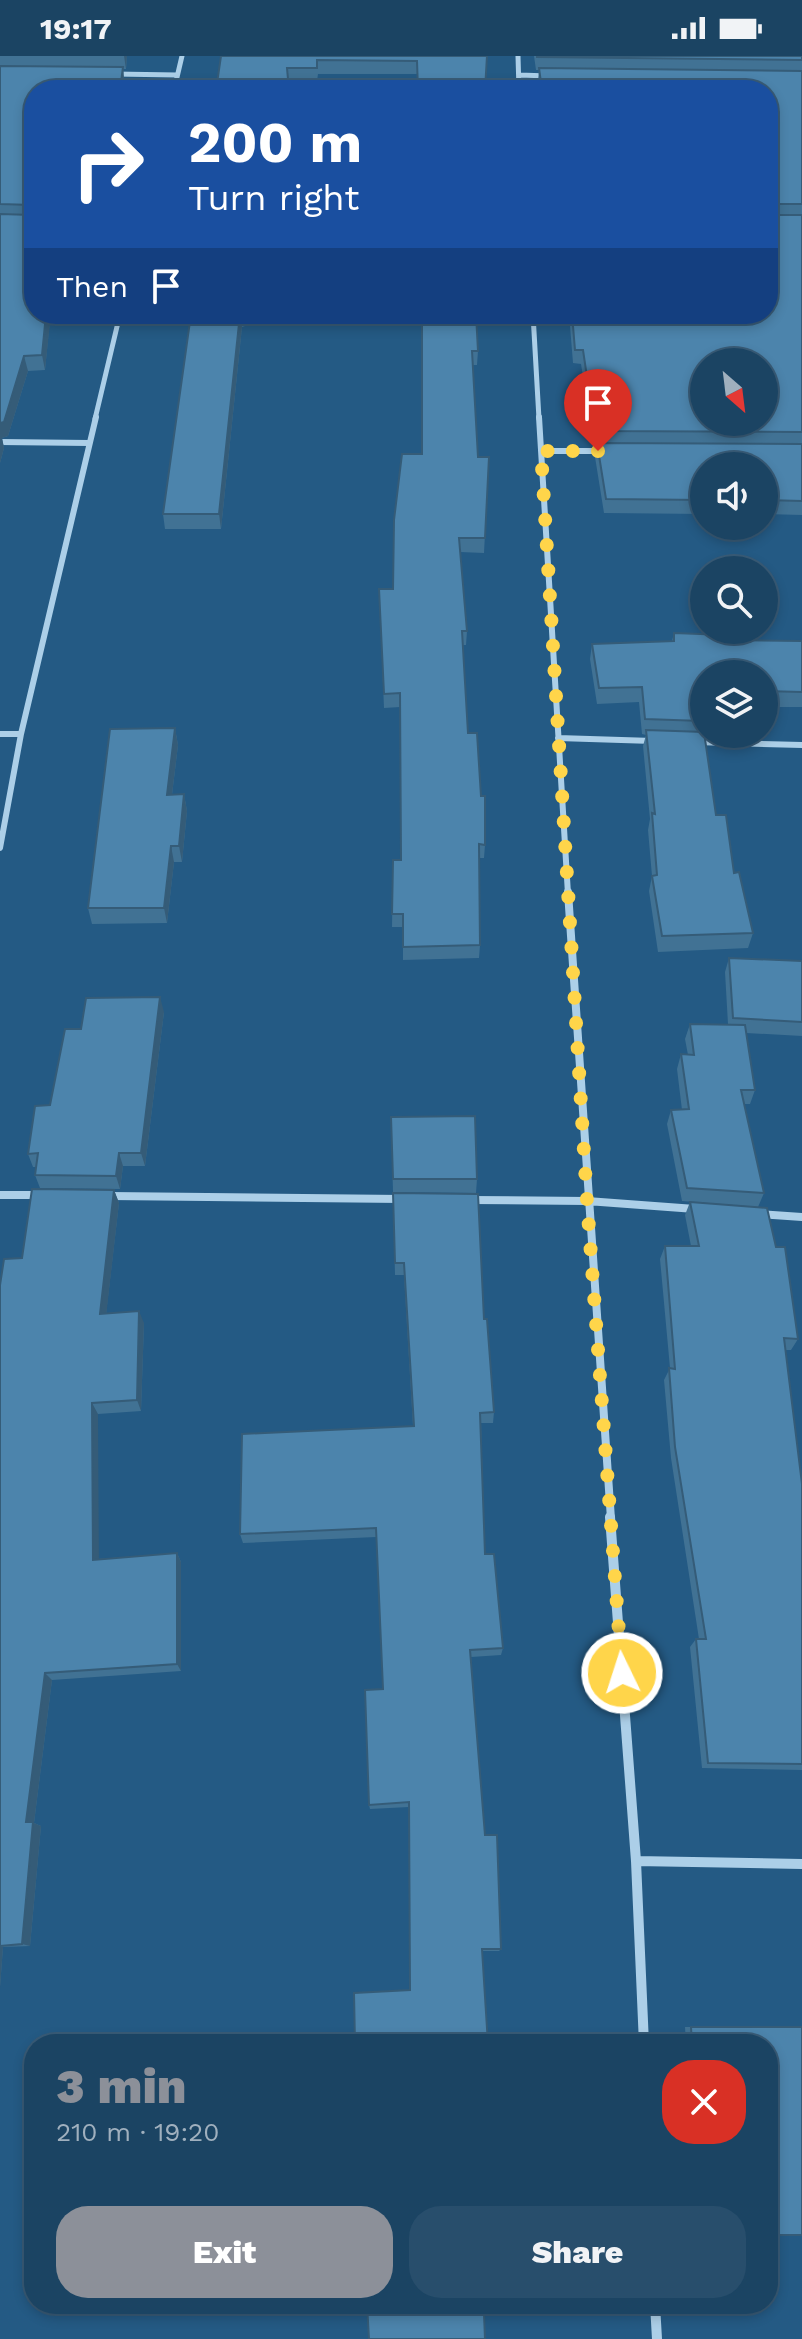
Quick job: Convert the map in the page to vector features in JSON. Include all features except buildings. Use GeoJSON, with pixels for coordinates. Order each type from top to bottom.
{"type":"FeatureCollection","features":[{"type":"Feature","properties":{"kind":"street"},"geometry":{"type":"LineString","coordinates":[[176,80],[182,56]]}},
{"type":"Feature","properties":{"kind":"street"},"geometry":{"type":"LineString","coordinates":[[518,56],[519,80]]}},
{"type":"Feature","properties":{"kind":"street"},"geometry":{"type":"LineString","coordinates":[[103,74],[177,75]]}},
{"type":"Feature","properties":{"kind":"street"},"geometry":{"type":"LineString","coordinates":[[519,75],[550,76]]}},
{"type":"Feature","properties":{"kind":"street"},"geometry":{"type":"LineString","coordinates":[[0,848],[21,734],[118,324]]}},
{"type":"Feature","properties":{"kind":"street"},"geometry":{"type":"LineString","coordinates":[[534,324],[587,1201],[636,1861],[644,2034]]}},
{"type":"Feature","properties":{"kind":"street"},"geometry":{"type":"LineString","coordinates":[[0,442],[89,443]]}},
{"type":"Feature","properties":{"kind":"street"},"geometry":{"type":"LineString","coordinates":[[541,451],[618,451]]}},
{"type":"Feature","properties":{"kind":"street"},"geometry":{"type":"LineString","coordinates":[[0,734],[21,734]]}},
{"type":"Feature","properties":{"kind":"street"},"geometry":{"type":"LineString","coordinates":[[558,738],[665,741]]}},
{"type":"Feature","properties":{"kind":"street"},"geometry":{"type":"LineString","coordinates":[[680,742],[802,745]]}},
{"type":"Feature","properties":{"kind":"street"},"geometry":{"type":"LineString","coordinates":[[0,1195],[48,1196]]}},
{"type":"Feature","properties":{"kind":"street"},"geometry":{"type":"LineString","coordinates":[[95,1196],[412,1199]]}},
{"type":"Feature","properties":{"kind":"street"},"geometry":{"type":"LineString","coordinates":[[460,1200],[587,1201],[710,1210]]}},
{"type":"Feature","properties":{"kind":"street"},"geometry":{"type":"LineString","coordinates":[[756,1214],[802,1217]]}},
{"type":"Feature","properties":{"kind":"street"},"geometry":{"type":"LineString","coordinates":[[636,1861],[802,1864]]}},
{"type":"Feature","properties":{"kind":"street"},"geometry":{"type":"LineString","coordinates":[[656,2314],[657,2339]]}},
{"type":"Feature","properties":{"kind":"route"},"geometry":{"type":"LineString","coordinates":[[598,451],[541,451],[587,1201],[622,1673]]}}]}
